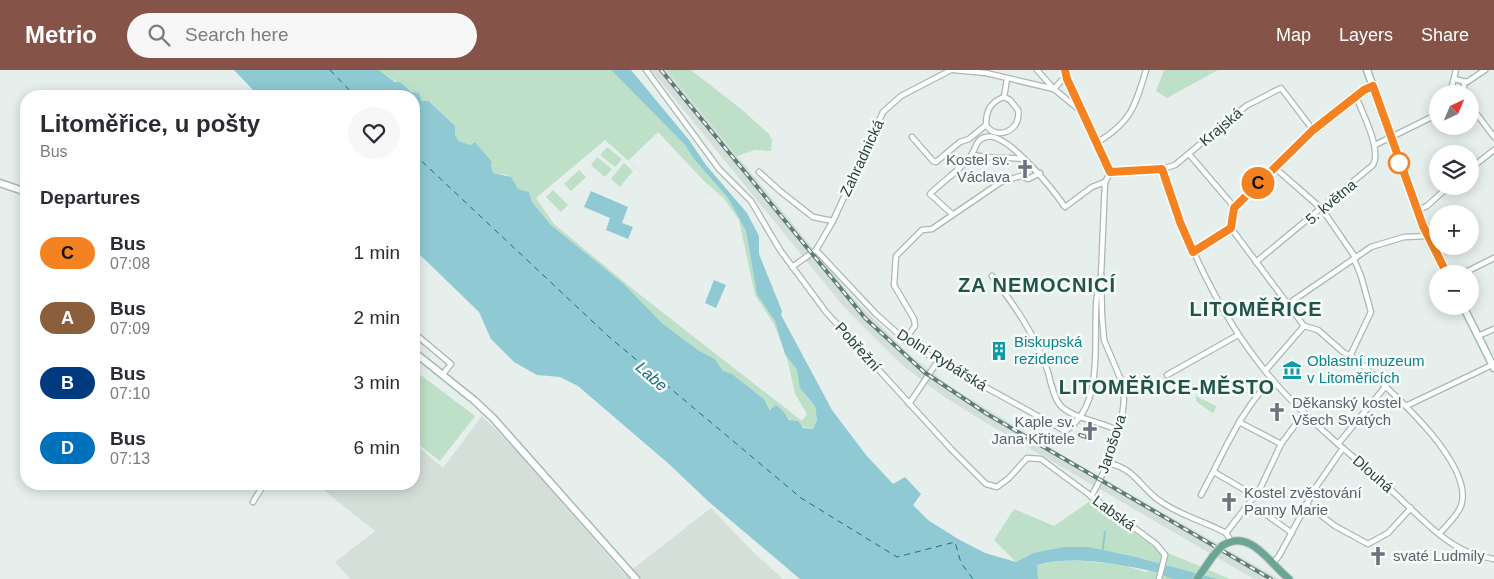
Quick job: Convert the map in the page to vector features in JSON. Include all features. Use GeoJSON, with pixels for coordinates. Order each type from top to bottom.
{"type":"FeatureCollection","features":[{"type":"Feature","properties":{"kind":"main road"},"geometry":{"type":"LineString","coordinates":[[1197,579],[1222,546],[1240,540],[1250,543],[1289,579]]}},
{"type":"Feature","properties":{"kind":"street","name":"Pobřežní"},"geometry":{"type":"LineString","coordinates":[[646,70],[718,168],[739,188],[757,210],[776,244],[826,312],[982,481],[997,487],[1009,478],[1027,458],[1041,459]]}},
{"type":"Feature","properties":{"kind":"street","name":"Zahradnická"},"geometry":{"type":"LineString","coordinates":[[792,267],[816,250],[833,221],[883,112],[901,96],[953,70],[986,71],[1007,79],[1054,89]]}},
{"type":"Feature","properties":{"kind":"street"},"geometry":{"type":"LineString","coordinates":[[1037,70],[1054,89],[1083,113]]}},
{"type":"Feature","properties":{"kind":"street"},"geometry":{"type":"LineString","coordinates":[[952,214],[930,194],[972,154],[977,143],[985,137],[993,136],[1040,173],[1065,207],[1092,187],[1105,182],[1110,172],[1098,142],[1067,79],[1066,70]]}},
{"type":"Feature","properties":{"kind":"street"},"geometry":{"type":"LineString","coordinates":[[1098,142],[1115,132],[1133,110],[1146,70]]}},
{"type":"Feature","properties":{"kind":"street"},"geometry":{"type":"LineString","coordinates":[[1288,304],[1355,258],[1382,242],[1404,237],[1429,236],[1390,137],[1367,70]]}},
{"type":"Feature","properties":{"kind":"street"},"geometry":{"type":"LineString","coordinates":[[1452,85],[1456,70]]}},
{"type":"Feature","properties":{"kind":"street"},"geometry":{"type":"LineString","coordinates":[[1454,79],[1464,82],[1472,80],[1485,70]]}},
{"type":"Feature","properties":{"kind":"street"},"geometry":{"type":"LineString","coordinates":[[912,137],[936,162],[960,142],[969,139],[986,125],[987,111],[1004,97],[1007,79]]}},
{"type":"Feature","properties":{"kind":"street"},"geometry":{"type":"LineString","coordinates":[[1054,89],[1060,81],[1067,79]]}},
{"type":"Feature","properties":{"kind":"street"},"geometry":{"type":"LineString","coordinates":[[1373,86],[1356,96],[1313,130],[1274,167],[1234,208],[1231,228],[1304,326],[1318,330],[1343,352],[1351,354],[1406,406],[1437,440],[1463,486],[1461,506],[1440,533]]}},
{"type":"Feature","properties":{"kind":"street","name":"Krajská"},"geometry":{"type":"LineString","coordinates":[[1162,169],[1175,165],[1246,106],[1281,88],[1313,130]]}},
{"type":"Feature","properties":{"kind":"street"},"geometry":{"type":"LineString","coordinates":[[1356,96],[1374,145],[1429,118]]}},
{"type":"Feature","properties":{"kind":"street"},"geometry":{"type":"LineString","coordinates":[[986,125],[991,130],[1007,132],[1016,126],[1018,110],[1010,100],[1004,97]]}},
{"type":"Feature","properties":{"kind":"street"},"geometry":{"type":"LineString","coordinates":[[1479,117],[1494,137]]}},
{"type":"Feature","properties":{"kind":"street","name":"5. května"},"geometry":{"type":"LineString","coordinates":[[1256,262],[1322,209],[1373,164],[1377,155],[1374,145]]}},
{"type":"Feature","properties":{"kind":"street"},"geometry":{"type":"LineString","coordinates":[[1479,162],[1494,150]]}},
{"type":"Feature","properties":{"kind":"street"},"geometry":{"type":"LineString","coordinates":[[972,154],[995,159],[1004,156],[1024,159]]}},
{"type":"Feature","properties":{"kind":"street"},"geometry":{"type":"LineString","coordinates":[[1189,154],[1234,208]]}},
{"type":"Feature","properties":{"kind":"street"},"geometry":{"type":"LineString","coordinates":[[1274,167],[1322,209],[1355,258],[1362,276],[1371,312],[1370,319],[1351,354]]}},
{"type":"Feature","properties":{"kind":"street"},"geometry":{"type":"LineString","coordinates":[[1110,172],[1162,169]]}},
{"type":"Feature","properties":{"kind":"street","name":"Dlouhá"},"geometry":{"type":"LineString","coordinates":[[1162,169],[1180,222],[1193,252],[1238,334],[1272,379],[1304,413],[1440,533],[1470,553],[1494,559]]}},
{"type":"Feature","properties":{"kind":"street"},"geometry":{"type":"LineString","coordinates":[[760,172],[780,192],[813,217],[833,221]]}},
{"type":"Feature","properties":{"kind":"street"},"geometry":{"type":"LineString","coordinates":[[905,340],[915,326],[914,319],[902,302],[894,285],[896,256],[917,234],[932,229],[1001,182],[1021,176],[1028,179],[1040,173]]}},
{"type":"Feature","properties":{"kind":"street","name":"Jarošova"},"geometry":{"type":"LineString","coordinates":[[1091,497],[1108,463],[1125,402],[1124,387],[1104,340],[1101,276],[1105,182]]}},
{"type":"Feature","properties":{"kind":"street"},"geometry":{"type":"LineString","coordinates":[[0,183],[20,190]]}},
{"type":"Feature","properties":{"kind":"street"},"geometry":{"type":"LineString","coordinates":[[1418,210],[1439,195]]}},
{"type":"Feature","properties":{"kind":"street"},"geometry":{"type":"LineString","coordinates":[[1193,252],[1231,228]]}},
{"type":"Feature","properties":{"kind":"street","name":"Dolní Rybářská"},"geometry":{"type":"LineString","coordinates":[[816,250],[875,313],[905,340],[938,362],[1061,430],[1065,431],[1071,428],[1080,416]]}},
{"type":"Feature","properties":{"kind":"street"},"geometry":{"type":"LineString","coordinates":[[1479,265],[1494,258]]}},
{"type":"Feature","properties":{"kind":"street"},"geometry":{"type":"LineString","coordinates":[[992,276],[1018,310],[1046,366],[1058,404],[1064,410],[1118,431]]}},
{"type":"Feature","properties":{"kind":"street"},"geometry":{"type":"LineString","coordinates":[[1080,416],[1092,391],[1097,339],[1097,286],[1101,276]]}},
{"type":"Feature","properties":{"kind":"street"},"geometry":{"type":"LineString","coordinates":[[1406,406],[1493,366],[1468,315]]}},
{"type":"Feature","properties":{"kind":"street"},"geometry":{"type":"LineString","coordinates":[[1266,370],[1304,326]]}},
{"type":"Feature","properties":{"kind":"street"},"geometry":{"type":"LineString","coordinates":[[1478,336],[1494,329]]}},
{"type":"Feature","properties":{"kind":"street"},"geometry":{"type":"LineString","coordinates":[[1168,375],[1238,334]]}},
{"type":"Feature","properties":{"kind":"street"},"geometry":{"type":"LineString","coordinates":[[420,338],[451,364],[443,374]]}},
{"type":"Feature","properties":{"kind":"street"},"geometry":{"type":"LineString","coordinates":[[420,357],[493,418],[636,579]]}},
{"type":"Feature","properties":{"kind":"street"},"geometry":{"type":"LineString","coordinates":[[910,404],[938,362]]}},
{"type":"Feature","properties":{"kind":"street"},"geometry":{"type":"LineString","coordinates":[[1201,495],[1239,422],[1255,396],[1272,379]]}},
{"type":"Feature","properties":{"kind":"street"},"geometry":{"type":"LineString","coordinates":[[1124,387],[1145,382]]}},
{"type":"Feature","properties":{"kind":"street"},"geometry":{"type":"LineString","coordinates":[[1338,444],[1385,387]]}},
{"type":"Feature","properties":{"kind":"street"},"geometry":{"type":"LineString","coordinates":[[1226,533],[1256,496],[1280,444],[1304,413]]}},
{"type":"Feature","properties":{"kind":"street"},"geometry":{"type":"LineString","coordinates":[[1239,422],[1280,444]]}},
{"type":"Feature","properties":{"kind":"street"},"geometry":{"type":"LineString","coordinates":[[1272,564],[1292,533],[1306,504],[1343,448]]}},
{"type":"Feature","properties":{"kind":"street","name":"Labská"},"geometry":{"type":"LineString","coordinates":[[1041,459],[1156,544],[1165,555],[1159,579]]}},
{"type":"Feature","properties":{"kind":"street"},"geometry":{"type":"LineString","coordinates":[[1108,463],[1128,470],[1160,501],[1226,533],[1230,542]]}},
{"type":"Feature","properties":{"kind":"street"},"geometry":{"type":"LineString","coordinates":[[1214,472],[1256,496]]}},
{"type":"Feature","properties":{"kind":"street"},"geometry":{"type":"LineString","coordinates":[[253,502],[260,490]]}},
{"type":"Feature","properties":{"kind":"street"},"geometry":{"type":"LineString","coordinates":[[1306,504],[1335,526],[1368,544],[1388,533],[1411,508]]}},
{"type":"Feature","properties":{"kind":"street"},"geometry":{"type":"LineString","coordinates":[[1257,508],[1292,533]]}},
{"type":"Feature","properties":{"kind":"shaded area"},"geometry":{"type":"Polygon","coordinates":[[[651,70],[667,70],[854,299],[910,355],[950,386],[1045,445],[1279,579],[1254,579],[983,421],[943,396],[902,365],[844,307],[651,70]]]}},
{"type":"Feature","properties":{"kind":"shaded area"},"geometry":{"type":"Polygon","coordinates":[[[482,416],[515,449],[625,575],[711,508],[753,552],[783,579],[350,579],[335,562],[375,531],[324,490],[420,490],[420,448],[443,468],[482,416]]]}},
{"type":"Feature","properties":{"kind":"green space"},"geometry":{"type":"Polygon","coordinates":[[[379,70],[611,70],[685,145],[694,159],[728,198],[746,231],[756,286],[775,321],[785,353],[774,324],[755,295],[739,220],[722,196],[704,181],[658,132],[628,161],[605,140],[536,198],[554,224],[639,294],[802,421],[807,414],[795,394],[785,354],[797,370],[804,393],[815,406],[817,420],[813,429],[795,423],[781,411],[771,410],[764,399],[732,374],[723,371],[715,359],[698,350],[663,324],[624,284],[551,225],[532,202],[529,192],[518,189],[507,175],[493,173],[492,162],[475,142],[470,145],[459,141],[455,135],[455,126],[430,101],[422,101],[420,99],[420,90],[410,90],[379,70]]]}},
{"type":"Feature","properties":{"kind":"green space"},"geometry":{"type":"Polygon","coordinates":[[[667,70],[691,70],[741,109],[769,134],[772,140],[771,151],[755,150],[737,156],[667,70]]]}},
{"type":"Feature","properties":{"kind":"green space"},"geometry":{"type":"Polygon","coordinates":[[[1164,70],[1218,70],[1167,98],[1156,91],[1164,70]]]}},
{"type":"Feature","properties":{"kind":"green space"},"geometry":{"type":"Polygon","coordinates":[[[607,147],[622,159],[615,167],[600,155],[607,147]]]}},
{"type":"Feature","properties":{"kind":"green space"},"geometry":{"type":"Polygon","coordinates":[[[597,157],[612,169],[605,177],[591,165],[597,157]]]}},
{"type":"Feature","properties":{"kind":"green space"},"geometry":{"type":"Polygon","coordinates":[[[624,163],[633,171],[620,187],[611,179],[624,163]]]}},
{"type":"Feature","properties":{"kind":"green space"},"geometry":{"type":"Polygon","coordinates":[[[579,170],[586,177],[571,191],[564,184],[579,170]]]}},
{"type":"Feature","properties":{"kind":"green space"},"geometry":{"type":"Polygon","coordinates":[[[553,190],[568,205],[561,212],[546,197],[553,190]]]}},
{"type":"Feature","properties":{"kind":"green space"},"geometry":{"type":"Polygon","coordinates":[[[420,375],[475,416],[440,461],[420,446],[420,375]]]}},
{"type":"Feature","properties":{"kind":"green space"},"geometry":{"type":"Polygon","coordinates":[[[1196,396],[1216,406],[1214,412],[1212,413],[1196,401],[1196,396]]]}},
{"type":"Feature","properties":{"kind":"green space"},"geometry":{"type":"Polygon","coordinates":[[[1090,501],[1154,547],[1230,579],[1218,579],[1132,556],[1089,547],[1063,547],[1033,553],[1016,562],[994,540],[1014,509],[1054,526],[1090,501]]]}},
{"type":"Feature","properties":{"kind":"green space"},"geometry":{"type":"Polygon","coordinates":[[[1060,561],[1085,561],[1124,565],[1145,572],[1152,571],[1171,579],[1038,579],[1037,565],[1060,561]]]}},
{"type":"Feature","properties":{"kind":"water"},"geometry":{"type":"Polygon","coordinates":[[[234,70],[379,70],[395,82],[400,82],[409,90],[253,90],[234,70]]]}},
{"type":"Feature","properties":{"kind":"water","name":"Labe"},"geometry":{"type":"Polygon","coordinates":[[[611,70],[631,70],[689,140],[706,165],[747,213],[759,236],[759,254],[782,311],[781,315],[832,410],[866,455],[893,484],[905,477],[921,494],[913,505],[928,520],[985,553],[1016,562],[1033,553],[1063,547],[1089,547],[1132,556],[1218,579],[1172,579],[1141,569],[1112,564],[1066,561],[1037,565],[1038,579],[800,579],[709,502],[669,464],[578,386],[560,377],[537,375],[514,362],[491,339],[479,312],[420,255],[420,96],[422,101],[429,101],[455,126],[455,135],[459,141],[470,145],[475,142],[492,162],[493,173],[511,177],[518,189],[529,192],[532,202],[551,225],[624,284],[663,324],[698,350],[715,359],[723,371],[732,374],[764,399],[770,410],[776,405],[789,420],[798,421],[803,428],[813,429],[817,420],[815,406],[800,388],[797,370],[785,354],[775,321],[757,294],[746,231],[728,198],[694,159],[685,145],[611,70]]]}},
{"type":"Feature","properties":{"kind":"water"},"geometry":{"type":"Polygon","coordinates":[[[591,191],[628,207],[622,223],[633,227],[628,239],[606,230],[610,218],[584,207],[591,191]]]}},
{"type":"Feature","properties":{"kind":"water"},"geometry":{"type":"Polygon","coordinates":[[[714,280],[726,285],[716,308],[705,303],[714,280]]]}},
{"type":"Feature","properties":{"kind":"waterway"},"geometry":{"type":"LineString","coordinates":[[1102,553],[1105,532]]}},
{"type":"Feature","properties":{"kind":"ferry route"},"geometry":{"type":"LineString","coordinates":[[330,70],[349,90]]}},
{"type":"Feature","properties":{"kind":"ferry route"},"geometry":{"type":"LineString","coordinates":[[420,160],[608,336],[801,498],[897,557],[955,542],[961,563],[973,579]]}},
{"type":"Feature","properties":{"kind":"railway"},"geometry":{"type":"LineString","coordinates":[[661,70],[865,318],[924,372],[987,414],[1271,579]]}},
{"type":"Feature","properties":{"kind":"railway"},"geometry":{"type":"LineString","coordinates":[[1080,435],[1089,438]]}},
{"type":"Feature","properties":{"kind":"bus line","name":"C"},"geometry":{"type":"LineString","coordinates":[[1065,70],[1067,79],[1108,163],[1110,172],[1162,169],[1180,222],[1193,252],[1231,228],[1234,208],[1313,130],[1364,90],[1373,86],[1423,226],[1442,265]]}},
{"type":"Feature","properties":{"kind":"place","name":"Kostel sv. Václava"},"geometry":{"type":"Point","coordinates":[1025,169]}},
{"type":"Feature","properties":{"kind":"place","name":"Biskupská rezidence"},"geometry":{"type":"Point","coordinates":[999,351]}},
{"type":"Feature","properties":{"kind":"place","name":"Oblastní muzeum v Litoměřicích"},"geometry":{"type":"Point","coordinates":[1292,370]}},
{"type":"Feature","properties":{"kind":"place","name":"Děkanský kostel Všech Svatých"},"geometry":{"type":"Point","coordinates":[1277,412]}},
{"type":"Feature","properties":{"kind":"place","name":"Kaple sv. Jana Křtitele"},"geometry":{"type":"Point","coordinates":[1090,431]}},
{"type":"Feature","properties":{"kind":"place","name":"Kostel zvěstování Panny Marie"},"geometry":{"type":"Point","coordinates":[1229,502]}},
{"type":"Feature","properties":{"kind":"place","name":"svaté Ludmily"},"geometry":{"type":"Point","coordinates":[1378,556]}},
{"type":"Feature","properties":{"kind":"district","name":"ZA NEMOCNICÍ"},"geometry":{"type":"Point","coordinates":[1037,285]}},
{"type":"Feature","properties":{"kind":"district","name":"LITOMĚŘICE"},"geometry":{"type":"Point","coordinates":[1256,309]}},
{"type":"Feature","properties":{"kind":"district","name":"LITOMĚŘICE-MĚSTO"},"geometry":{"type":"Point","coordinates":[1167,387]}}]}
